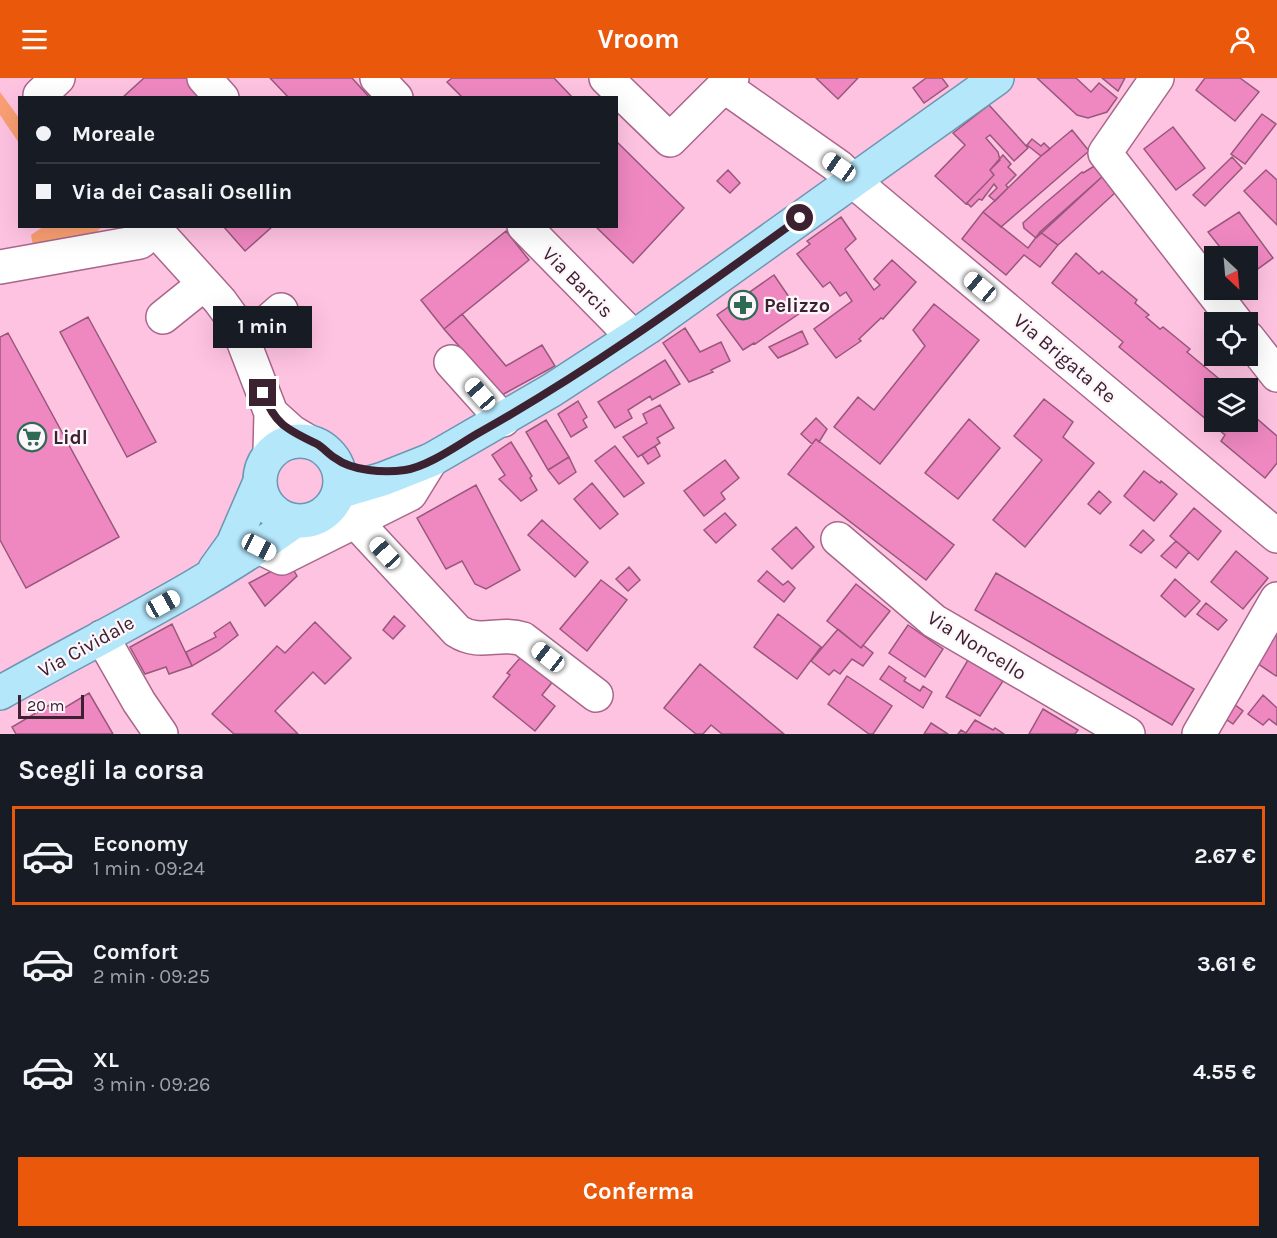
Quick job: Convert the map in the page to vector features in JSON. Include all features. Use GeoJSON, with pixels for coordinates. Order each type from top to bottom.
{"type":"FeatureCollection","features":[{"type":"Feature","properties":{"kind":"main road"},"geometry":{"type":"LineString","coordinates":[[320,449],[338,468],[339,492],[383,479],[418,465],[502,420],[633,337],[997,78]]}},
{"type":"Feature","properties":{"kind":"main road"},"geometry":{"type":"LineString","coordinates":[[270,453],[281,445],[294,441],[320,449],[347,465],[373,470],[418,465]]}},
{"type":"Feature","properties":{"kind":"main road","name":"Via Cividale"},"geometry":{"type":"LineString","coordinates":[[204,582],[233,544],[270,453]]}},
{"type":"Feature","properties":{"kind":"main road"},"geometry":{"type":"LineString","coordinates":[[259,484],[267,505],[284,518],[325,523]]}},
{"type":"Feature","properties":{"kind":"main road","name":"Via Cividale"},"geometry":{"type":"LineString","coordinates":[[0,693],[204,582],[259,547],[325,523],[339,492]]}},
{"type":"Feature","properties":{"kind":"street"},"geometry":{"type":"LineString","coordinates":[[204,78],[220,96]]}},
{"type":"Feature","properties":{"kind":"street"},"geometry":{"type":"LineString","coordinates":[[377,78],[394,96]]}},
{"type":"Feature","properties":{"kind":"street"},"geometry":{"type":"LineString","coordinates":[[606,78],[670,140],[728,82]]}},
{"type":"Feature","properties":{"kind":"street"},"geometry":{"type":"LineString","coordinates":[[1157,78],[1105,153],[1228,312]]}},
{"type":"Feature","properties":{"kind":"street","name":"Via Brigata Re"},"geometry":{"type":"LineString","coordinates":[[728,82],[839,167],[1277,536]]}},
{"type":"Feature","properties":{"kind":"street"},"geometry":{"type":"LineString","coordinates":[[0,267],[140,242],[153,228],[233,319],[271,413],[270,453]]}},
{"type":"Feature","properties":{"kind":"street","name":"Via Barcis"},"geometry":{"type":"LineString","coordinates":[[526,228],[633,337]]}},
{"type":"Feature","properties":{"kind":"street"},"geometry":{"type":"LineString","coordinates":[[164,316],[204,284]]}},
{"type":"Feature","properties":{"kind":"street"},"geometry":{"type":"LineString","coordinates":[[241,335],[265,324],[281,310]]}},
{"type":"Feature","properties":{"kind":"street"},"geometry":{"type":"LineString","coordinates":[[1258,351],[1277,375]]}},
{"type":"Feature","properties":{"kind":"street"},"geometry":{"type":"LineString","coordinates":[[451,362],[502,420]]}},
{"type":"Feature","properties":{"kind":"street"},"geometry":{"type":"LineString","coordinates":[[271,413],[292,432],[320,449]]}},
{"type":"Feature","properties":{"kind":"street"},"geometry":{"type":"LineString","coordinates":[[325,523],[410,494],[418,465]]}},
{"type":"Feature","properties":{"kind":"street"},"geometry":{"type":"LineString","coordinates":[[325,523],[466,637],[478,639],[511,635],[523,639],[596,695]]}},
{"type":"Feature","properties":{"kind":"street","name":"Via Noncello"},"geometry":{"type":"LineString","coordinates":[[838,539],[934,621],[1128,734]]}},
{"type":"Feature","properties":{"kind":"street"},"geometry":{"type":"LineString","coordinates":[[1199,734],[1277,599]]}},
{"type":"Feature","properties":{"kind":"street"},"geometry":{"type":"LineString","coordinates":[[102,638],[139,702],[161,734]]}},
{"type":"Feature","properties":{"kind":"shaded area"},"geometry":{"type":"Polygon","coordinates":[[[0,92],[18,117],[18,142],[0,115],[0,92]]]}},
{"type":"Feature","properties":{"kind":"shaded area"},"geometry":{"type":"Polygon","coordinates":[[[42,228],[101,228],[93,235],[33,246],[31,235],[42,228]]]}},
{"type":"Feature","properties":{"kind":"building"},"geometry":{"type":"Polygon","coordinates":[[[144,78],[190,78],[205,96],[124,96],[144,78]]]}},
{"type":"Feature","properties":{"kind":"building"},"geometry":{"type":"Polygon","coordinates":[[[270,78],[352,78],[368,96],[287,96],[270,78]]]}},
{"type":"Feature","properties":{"kind":"building"},"geometry":{"type":"Polygon","coordinates":[[[452,78],[554,78],[571,96],[461,96],[447,82],[452,78]]]}},
{"type":"Feature","properties":{"kind":"building"},"geometry":{"type":"Polygon","coordinates":[[[816,78],[858,78],[838,99],[816,78]]]}},
{"type":"Feature","properties":{"kind":"building"},"geometry":{"type":"Polygon","coordinates":[[[926,78],[942,78],[948,86],[924,103],[913,88],[926,78]]]}},
{"type":"Feature","properties":{"kind":"building"},"geometry":{"type":"Polygon","coordinates":[[[1037,78],[1076,78],[1091,92],[1099,83],[1117,98],[1107,112],[1088,118],[1077,115],[1037,78]]]}},
{"type":"Feature","properties":{"kind":"building"},"geometry":{"type":"Polygon","coordinates":[[[1102,78],[1125,78],[1118,91],[1102,78]]]}},
{"type":"Feature","properties":{"kind":"building"},"geometry":{"type":"Polygon","coordinates":[[[1205,78],[1240,78],[1259,92],[1235,121],[1196,90],[1205,78]]]}},
{"type":"Feature","properties":{"kind":"building"},"geometry":{"type":"Polygon","coordinates":[[[989,105],[1028,148],[1014,161],[990,135],[986,138],[998,152],[1000,160],[990,170],[994,175],[966,204],[935,176],[965,145],[953,133],[989,105]]]}},
{"type":"Feature","properties":{"kind":"building"},"geometry":{"type":"Polygon","coordinates":[[[1262,114],[1276,124],[1245,164],[1231,154],[1262,114]]]}},
{"type":"Feature","properties":{"kind":"building"},"geometry":{"type":"Polygon","coordinates":[[[1173,127],[1205,168],[1176,190],[1144,149],[1173,127]]]}},
{"type":"Feature","properties":{"kind":"building"},"geometry":{"type":"Polygon","coordinates":[[[1072,130],[1089,151],[1001,227],[983,212],[1041,156],[1072,130]]]}},
{"type":"Feature","properties":{"kind":"building"},"geometry":{"type":"Polygon","coordinates":[[[1032,139],[1041,146],[1044,143],[1050,149],[1041,156],[1027,145],[1032,139]]]}},
{"type":"Feature","properties":{"kind":"building"},"geometry":{"type":"Polygon","coordinates":[[[618,143],[684,208],[633,263],[597,228],[618,228],[618,143]]]}},
{"type":"Feature","properties":{"kind":"building"},"geometry":{"type":"Polygon","coordinates":[[[1003,155],[1011,164],[1008,167],[1016,175],[1006,185],[1008,188],[995,201],[989,196],[997,188],[994,184],[982,200],[979,199],[971,207],[967,203],[994,175],[990,170],[1003,155]]]}},
{"type":"Feature","properties":{"kind":"building"},"geometry":{"type":"Polygon","coordinates":[[[1232,157],[1242,168],[1205,206],[1193,195],[1232,157]]]}},
{"type":"Feature","properties":{"kind":"building"},"geometry":{"type":"Polygon","coordinates":[[[1096,165],[1104,175],[1036,238],[1024,228],[1023,223],[1043,205],[1082,172],[1096,165]]]}},
{"type":"Feature","properties":{"kind":"building"},"geometry":{"type":"Polygon","coordinates":[[[728,170],[740,183],[730,193],[717,181],[728,170]]]}},
{"type":"Feature","properties":{"kind":"building"},"geometry":{"type":"Polygon","coordinates":[[[1266,170],[1277,180],[1277,225],[1244,191],[1266,170]]]}},
{"type":"Feature","properties":{"kind":"building"},"geometry":{"type":"Polygon","coordinates":[[[1104,175],[1116,192],[1058,245],[1040,232],[1104,175]]]}},
{"type":"Feature","properties":{"kind":"building"},"geometry":{"type":"Polygon","coordinates":[[[983,212],[1028,248],[1040,232],[1058,245],[1040,267],[1024,255],[1006,275],[962,239],[983,212]]]}},
{"type":"Feature","properties":{"kind":"building"},"geometry":{"type":"Polygon","coordinates":[[[1239,212],[1273,258],[1258,269],[1258,246],[1219,246],[1208,232],[1239,212]]]}},
{"type":"Feature","properties":{"kind":"building"},"geometry":{"type":"Polygon","coordinates":[[[841,217],[856,239],[845,249],[874,290],[880,285],[874,279],[892,260],[916,282],[883,319],[881,318],[859,339],[861,341],[836,358],[814,329],[852,301],[846,292],[840,296],[830,282],[823,287],[797,254],[810,244],[807,241],[841,217]]]}},
{"type":"Feature","properties":{"kind":"building"},"geometry":{"type":"Polygon","coordinates":[[[225,228],[271,228],[245,251],[225,228]]]}},
{"type":"Feature","properties":{"kind":"building"},"geometry":{"type":"Polygon","coordinates":[[[506,231],[529,260],[444,329],[421,300],[506,231]]]}},
{"type":"Feature","properties":{"kind":"building"},"geometry":{"type":"Polygon","coordinates":[[[1076,253],[1099,274],[1102,271],[1137,300],[1135,303],[1149,315],[1146,317],[1160,329],[1163,327],[1190,349],[1187,352],[1218,378],[1204,378],[1204,418],[1119,347],[1123,342],[1052,283],[1076,253]]]}},
{"type":"Feature","properties":{"kind":"building"},"geometry":{"type":"Polygon","coordinates":[[[774,275],[800,313],[743,350],[717,315],[774,275]]]}},
{"type":"Feature","properties":{"kind":"building"},"geometry":{"type":"Polygon","coordinates":[[[934,304],[979,340],[880,464],[834,427],[858,397],[874,410],[925,346],[913,330],[934,304]]]}},
{"type":"Feature","properties":{"kind":"building"},"geometry":{"type":"Polygon","coordinates":[[[462,314],[506,366],[542,345],[555,366],[502,395],[444,329],[462,314]]]}},
{"type":"Feature","properties":{"kind":"building"},"geometry":{"type":"Polygon","coordinates":[[[88,317],[156,442],[127,457],[60,332],[88,317]]]}},
{"type":"Feature","properties":{"kind":"building"},"geometry":{"type":"Polygon","coordinates":[[[685,328],[700,352],[721,342],[730,361],[711,370],[713,372],[689,382],[663,343],[685,328]]]}},
{"type":"Feature","properties":{"kind":"building"},"geometry":{"type":"Polygon","coordinates":[[[802,331],[808,344],[794,351],[778,358],[769,347],[802,331]]]}},
{"type":"Feature","properties":{"kind":"building","name":"Lidl"},"geometry":{"type":"Polygon","coordinates":[[[8,333],[119,537],[26,588],[0,540],[0,337],[8,333]]]}},
{"type":"Feature","properties":{"kind":"building"},"geometry":{"type":"Polygon","coordinates":[[[665,360],[680,384],[652,400],[650,396],[628,410],[632,418],[615,428],[598,402],[665,360]]]}},
{"type":"Feature","properties":{"kind":"building"},"geometry":{"type":"Polygon","coordinates":[[[1044,399],[1073,422],[1063,437],[1094,463],[1025,547],[993,520],[1042,460],[1014,436],[1044,399]]]}},
{"type":"Feature","properties":{"kind":"building"},"geometry":{"type":"Polygon","coordinates":[[[578,401],[587,417],[583,420],[587,427],[571,437],[558,414],[578,401]]]}},
{"type":"Feature","properties":{"kind":"building"},"geometry":{"type":"Polygon","coordinates":[[[660,405],[674,428],[657,438],[660,443],[638,457],[623,437],[647,423],[643,414],[660,405]]]}},
{"type":"Feature","properties":{"kind":"building"},"geometry":{"type":"Polygon","coordinates":[[[816,418],[827,429],[819,442],[816,439],[812,444],[801,434],[816,418]]]}},
{"type":"Feature","properties":{"kind":"building"},"geometry":{"type":"Polygon","coordinates":[[[969,419],[1000,448],[958,499],[925,473],[969,419]]]}},
{"type":"Feature","properties":{"kind":"building"},"geometry":{"type":"Polygon","coordinates":[[[546,420],[569,457],[548,470],[526,432],[546,420]]]}},
{"type":"Feature","properties":{"kind":"building"},"geometry":{"type":"Polygon","coordinates":[[[1258,420],[1277,436],[1277,463],[1265,478],[1221,441],[1225,435],[1221,432],[1258,432],[1258,420]]]}},
{"type":"Feature","properties":{"kind":"building"},"geometry":{"type":"Polygon","coordinates":[[[816,439],[954,545],[926,580],[788,474],[816,439]]]}},
{"type":"Feature","properties":{"kind":"building"},"geometry":{"type":"Polygon","coordinates":[[[511,442],[532,476],[530,478],[537,490],[521,501],[499,479],[505,475],[492,455],[511,442]]]}},
{"type":"Feature","properties":{"kind":"building"},"geometry":{"type":"Polygon","coordinates":[[[615,446],[644,483],[624,497],[595,461],[615,446]]]}},
{"type":"Feature","properties":{"kind":"building"},"geometry":{"type":"Polygon","coordinates":[[[655,446],[660,456],[648,464],[642,455],[655,446]]]}},
{"type":"Feature","properties":{"kind":"building"},"geometry":{"type":"Polygon","coordinates":[[[569,457],[576,472],[559,484],[548,470],[569,457]]]}},
{"type":"Feature","properties":{"kind":"building"},"geometry":{"type":"Polygon","coordinates":[[[725,460],[739,478],[721,493],[725,499],[704,516],[684,491],[725,460]]]}},
{"type":"Feature","properties":{"kind":"building"},"geometry":{"type":"Polygon","coordinates":[[[1144,471],[1177,494],[1154,521],[1124,496],[1144,471]]]}},
{"type":"Feature","properties":{"kind":"building"},"geometry":{"type":"Polygon","coordinates":[[[592,483],[618,514],[600,529],[574,499],[592,483]]]}},
{"type":"Feature","properties":{"kind":"building"},"geometry":{"type":"Polygon","coordinates":[[[476,485],[520,570],[486,589],[475,584],[462,561],[446,569],[417,518],[476,485]]]}},
{"type":"Feature","properties":{"kind":"building"},"geometry":{"type":"Polygon","coordinates":[[[1099,491],[1111,502],[1100,514],[1088,504],[1099,491]]]}},
{"type":"Feature","properties":{"kind":"building"},"geometry":{"type":"Polygon","coordinates":[[[1194,508],[1221,531],[1198,560],[1170,536],[1194,508]]]}},
{"type":"Feature","properties":{"kind":"building"},"geometry":{"type":"Polygon","coordinates":[[[725,513],[736,525],[716,543],[704,530],[725,513]]]}},
{"type":"Feature","properties":{"kind":"building"},"geometry":{"type":"Polygon","coordinates":[[[542,520],[588,562],[575,577],[528,535],[542,520]]]}},
{"type":"Feature","properties":{"kind":"building"},"geometry":{"type":"Polygon","coordinates":[[[796,527],[814,547],[792,569],[772,549],[796,527]]]}},
{"type":"Feature","properties":{"kind":"building"},"geometry":{"type":"Polygon","coordinates":[[[1143,530],[1154,540],[1141,553],[1130,545],[1143,530]]]}},
{"type":"Feature","properties":{"kind":"building"},"geometry":{"type":"Polygon","coordinates":[[[1176,541],[1189,552],[1176,568],[1161,556],[1176,541]]]}},
{"type":"Feature","properties":{"kind":"building"},"geometry":{"type":"Polygon","coordinates":[[[1236,551],[1268,578],[1243,609],[1211,582],[1236,551]]]}},
{"type":"Feature","properties":{"kind":"building"},"geometry":{"type":"Polygon","coordinates":[[[289,562],[297,576],[265,606],[249,583],[289,562]]]}},
{"type":"Feature","properties":{"kind":"building"},"geometry":{"type":"Polygon","coordinates":[[[629,567],[640,580],[628,591],[616,579],[629,567]]]}},
{"type":"Feature","properties":{"kind":"building"},"geometry":{"type":"Polygon","coordinates":[[[767,571],[783,585],[788,581],[795,588],[784,602],[758,581],[767,571]]]}},
{"type":"Feature","properties":{"kind":"building"},"geometry":{"type":"Polygon","coordinates":[[[996,573],[1194,689],[1172,725],[975,610],[996,573]]]}},
{"type":"Feature","properties":{"kind":"building"},"geometry":{"type":"Polygon","coordinates":[[[1175,579],[1200,601],[1185,617],[1161,596],[1175,579]]]}},
{"type":"Feature","properties":{"kind":"building"},"geometry":{"type":"Polygon","coordinates":[[[601,580],[627,600],[587,651],[560,629],[601,580]]]}},
{"type":"Feature","properties":{"kind":"building"},"geometry":{"type":"Polygon","coordinates":[[[856,584],[890,611],[861,648],[827,621],[856,584]]]}},
{"type":"Feature","properties":{"kind":"building"},"geometry":{"type":"Polygon","coordinates":[[[1206,603],[1227,620],[1218,630],[1197,614],[1206,603]]]}},
{"type":"Feature","properties":{"kind":"building"},"geometry":{"type":"Polygon","coordinates":[[[778,614],[821,647],[797,679],[754,647],[778,614]]]}},
{"type":"Feature","properties":{"kind":"building"},"geometry":{"type":"Polygon","coordinates":[[[394,616],[405,626],[393,639],[383,630],[394,616]]]}},
{"type":"Feature","properties":{"kind":"building"},"geometry":{"type":"Polygon","coordinates":[[[230,622],[238,635],[219,650],[192,666],[186,652],[216,637],[214,633],[230,622]]]}},
{"type":"Feature","properties":{"kind":"building"},"geometry":{"type":"Polygon","coordinates":[[[315,622],[351,658],[325,684],[313,672],[275,711],[298,734],[234,734],[212,714],[277,646],[285,653],[315,622]]]}},
{"type":"Feature","properties":{"kind":"building"},"geometry":{"type":"Polygon","coordinates":[[[172,624],[192,666],[169,674],[166,667],[145,674],[130,647],[172,624]]]}},
{"type":"Feature","properties":{"kind":"building"},"geometry":{"type":"Polygon","coordinates":[[[1277,624],[1277,674],[1276,676],[1254,661],[1277,624]]]}},
{"type":"Feature","properties":{"kind":"building"},"geometry":{"type":"Polygon","coordinates":[[[908,625],[943,649],[925,677],[889,653],[908,625]]]}},
{"type":"Feature","properties":{"kind":"building"},"geometry":{"type":"Polygon","coordinates":[[[838,629],[861,648],[863,645],[873,653],[863,666],[852,659],[840,674],[834,670],[829,675],[811,661],[838,629]]]}},
{"type":"Feature","properties":{"kind":"building"},"geometry":{"type":"Polygon","coordinates":[[[527,650],[558,675],[542,695],[555,706],[535,731],[493,697],[510,675],[507,673],[527,650]]]}},
{"type":"Feature","properties":{"kind":"building"},"geometry":{"type":"Polygon","coordinates":[[[968,660],[1003,681],[980,716],[946,697],[968,660]]]}},
{"type":"Feature","properties":{"kind":"building"},"geometry":{"type":"Polygon","coordinates":[[[700,664],[784,734],[722,734],[711,725],[703,734],[696,734],[664,708],[700,664]]]}},
{"type":"Feature","properties":{"kind":"building"},"geometry":{"type":"Polygon","coordinates":[[[889,666],[906,678],[904,681],[920,691],[923,686],[932,692],[923,708],[880,679],[889,666]]]}},
{"type":"Feature","properties":{"kind":"building"},"geometry":{"type":"Polygon","coordinates":[[[847,676],[892,706],[873,734],[869,734],[828,704],[847,676]]]}},
{"type":"Feature","properties":{"kind":"building"},"geometry":{"type":"Polygon","coordinates":[[[89,693],[113,734],[16,734],[12,727],[51,704],[56,713],[89,693]]]}},
{"type":"Feature","properties":{"kind":"building"},"geometry":{"type":"Polygon","coordinates":[[[1263,695],[1277,708],[1277,725],[1269,719],[1263,725],[1248,714],[1263,695]]]}},
{"type":"Feature","properties":{"kind":"building"},"geometry":{"type":"Polygon","coordinates":[[[1230,701],[1243,711],[1233,724],[1220,715],[1230,701]]]}},
{"type":"Feature","properties":{"kind":"building"},"geometry":{"type":"Polygon","coordinates":[[[1043,709],[1078,730],[1075,734],[1029,734],[1043,709]]]}},
{"type":"Feature","properties":{"kind":"building"},"geometry":{"type":"Polygon","coordinates":[[[975,720],[1004,734],[958,734],[961,730],[966,733],[975,720]]]}},
{"type":"Feature","properties":{"kind":"building"},"geometry":{"type":"Polygon","coordinates":[[[931,723],[948,734],[924,734],[931,723]]]}},
{"type":"Feature","properties":{"kind":"place","name":"Pelizzo"},"geometry":{"type":"Point","coordinates":[743,305]}},
{"type":"Feature","properties":{"kind":"place","name":"Lidl"},"geometry":{"type":"Point","coordinates":[32,437]}},
{"type":"Feature","properties":{"kind":"route"},"geometry":{"type":"LineString","coordinates":[[263,393],[271,413],[280,422],[292,432],[326,450],[333,458],[347,465],[373,470],[406,470],[431,460],[552,390],[633,337],[800,218]]}}]}
